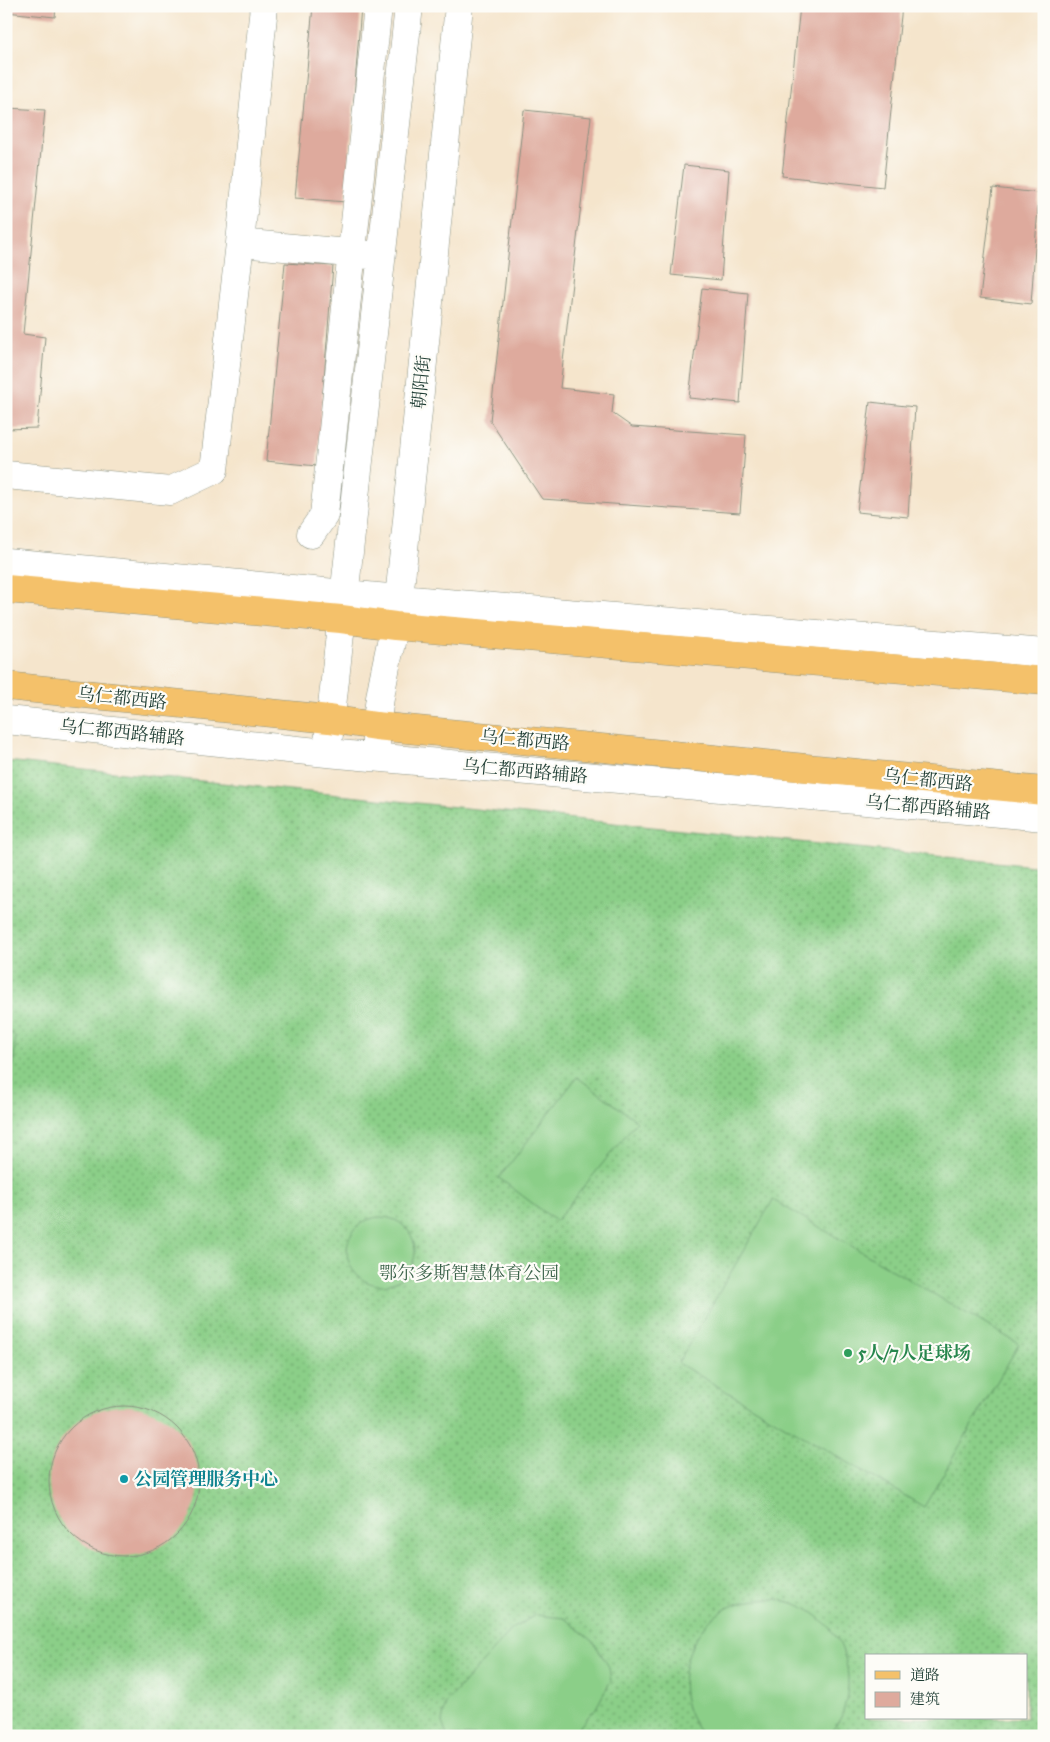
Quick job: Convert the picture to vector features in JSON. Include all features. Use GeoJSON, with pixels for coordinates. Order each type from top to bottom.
{"type":"FeatureCollection","features":[{"type":"Feature","properties":{"kind":"main road"},"geometry":{"type":"LineString","coordinates":[[6,589],[342,606],[395,626],[1044,681]]}},
{"type":"Feature","properties":{"kind":"main road","name":"乌仁都西路"},"geometry":{"type":"LineString","coordinates":[[6,686],[329,719],[376,726],[1044,791]]}},
{"type":"Feature","properties":{"kind":"street"},"geometry":{"type":"LineString","coordinates":[[6,475],[170,491],[214,470],[240,243],[264,6]]}},
{"type":"Feature","properties":{"kind":"street"},"geometry":{"type":"LineString","coordinates":[[311,534],[324,515],[378,6]]}},
{"type":"Feature","properties":{"kind":"street"},"geometry":{"type":"LineString","coordinates":[[327,753],[329,719],[409,6]]}},
{"type":"Feature","properties":{"kind":"street","name":"朝阳街"},"geometry":{"type":"LineString","coordinates":[[376,757],[376,726],[399,599],[459,6]]}},
{"type":"Feature","properties":{"kind":"street"},"geometry":{"type":"LineString","coordinates":[[240,243],[382,257]]}},
{"type":"Feature","properties":{"kind":"street"},"geometry":{"type":"LineString","coordinates":[[6,562],[342,606],[399,599],[1044,653]]}},
{"type":"Feature","properties":{"kind":"street","name":"乌仁都西路辅路"},"geometry":{"type":"LineString","coordinates":[[6,720],[327,753],[1044,817]]}},
{"type":"Feature","properties":{"kind":"green space","name":"鄂尔多斯智慧体育公园"},"geometry":{"type":"Polygon","coordinates":[[[6,761],[1044,867],[1044,1736],[6,1736],[6,761]]]}},
{"type":"Feature","properties":{"kind":"green space"},"geometry":{"type":"Polygon","coordinates":[[[6,1030],[15,1036],[14,1065],[6,1070],[6,1030]]]}},
{"type":"Feature","properties":{"kind":"green space"},"geometry":{"type":"Polygon","coordinates":[[[577,1077],[637,1121],[556,1221],[499,1178],[577,1077]]]}},
{"type":"Feature","properties":{"kind":"green space","name":"5人/7人足球场"},"geometry":{"type":"Polygon","coordinates":[[[773,1200],[1019,1344],[924,1507],[678,1363],[773,1200]]]}},
{"type":"Feature","properties":{"kind":"green space"},"geometry":{"type":"Polygon","coordinates":[[[381,1217],[394,1220],[405,1227],[412,1238],[415,1251],[412,1264],[405,1275],[394,1282],[381,1285],[368,1282],[357,1275],[350,1264],[347,1251],[350,1238],[357,1227],[368,1220],[381,1217]]]}},
{"type":"Feature","properties":{"kind":"green space"},"geometry":{"type":"Polygon","coordinates":[[[776,1599],[803,1607],[817,1616],[829,1627],[838,1640],[844,1654],[848,1685],[841,1717],[828,1736],[704,1736],[693,1721],[686,1704],[683,1686],[690,1651],[698,1635],[710,1621],[724,1610],[736,1604],[776,1599]]]}},
{"type":"Feature","properties":{"kind":"green space"},"geometry":{"type":"Polygon","coordinates":[[[535,1615],[564,1618],[593,1641],[609,1667],[611,1680],[596,1708],[571,1736],[447,1736],[442,1722],[446,1703],[512,1629],[535,1615]]]}},
{"type":"Feature","properties":{"kind":"building"},"geometry":{"type":"Polygon","coordinates":[[[6,6],[56,6],[55,17],[6,12],[6,6]]]}},
{"type":"Feature","properties":{"kind":"building"},"geometry":{"type":"Polygon","coordinates":[[[313,6],[361,6],[346,202],[295,198],[313,6]]]}},
{"type":"Feature","properties":{"kind":"building"},"geometry":{"type":"Polygon","coordinates":[[[800,6],[902,6],[883,187],[782,176],[800,6]]]}},
{"type":"Feature","properties":{"kind":"building"},"geometry":{"type":"Polygon","coordinates":[[[6,108],[45,110],[23,334],[45,337],[37,428],[6,429],[6,108]]]}},
{"type":"Feature","properties":{"kind":"building"},"geometry":{"type":"Polygon","coordinates":[[[524,110],[591,117],[560,388],[614,394],[612,413],[632,427],[746,435],[740,513],[542,499],[490,421],[524,110]]]}},
{"type":"Feature","properties":{"kind":"building"},"geometry":{"type":"Polygon","coordinates":[[[684,165],[729,170],[721,280],[671,275],[684,165]]]}},
{"type":"Feature","properties":{"kind":"building"},"geometry":{"type":"Polygon","coordinates":[[[993,188],[1039,193],[1031,304],[980,298],[993,188]]]}},
{"type":"Feature","properties":{"kind":"building"},"geometry":{"type":"Polygon","coordinates":[[[285,263],[333,266],[317,466],[266,461],[285,263]]]}},
{"type":"Feature","properties":{"kind":"building"},"geometry":{"type":"Polygon","coordinates":[[[702,288],[748,293],[740,403],[689,398],[702,288]]]}},
{"type":"Feature","properties":{"kind":"building"},"geometry":{"type":"Polygon","coordinates":[[[870,402],[915,407],[908,517],[857,512],[870,402]]]}},
{"type":"Feature","properties":{"kind":"building","name":"公园管理服务中心"},"geometry":{"type":"Polygon","coordinates":[[[124,1406],[153,1412],[177,1428],[193,1452],[199,1481],[193,1510],[177,1534],[153,1550],[124,1556],[95,1550],[71,1534],[55,1510],[49,1481],[55,1452],[71,1428],[95,1412],[124,1406]]]}},
{"type":"Feature","properties":{"kind":"place","name":"5人/7人足球场"},"geometry":{"type":"Point","coordinates":[848,1353]}},
{"type":"Feature","properties":{"kind":"place","name":"公园管理服务中心"},"geometry":{"type":"Point","coordinates":[124,1479]}}]}
